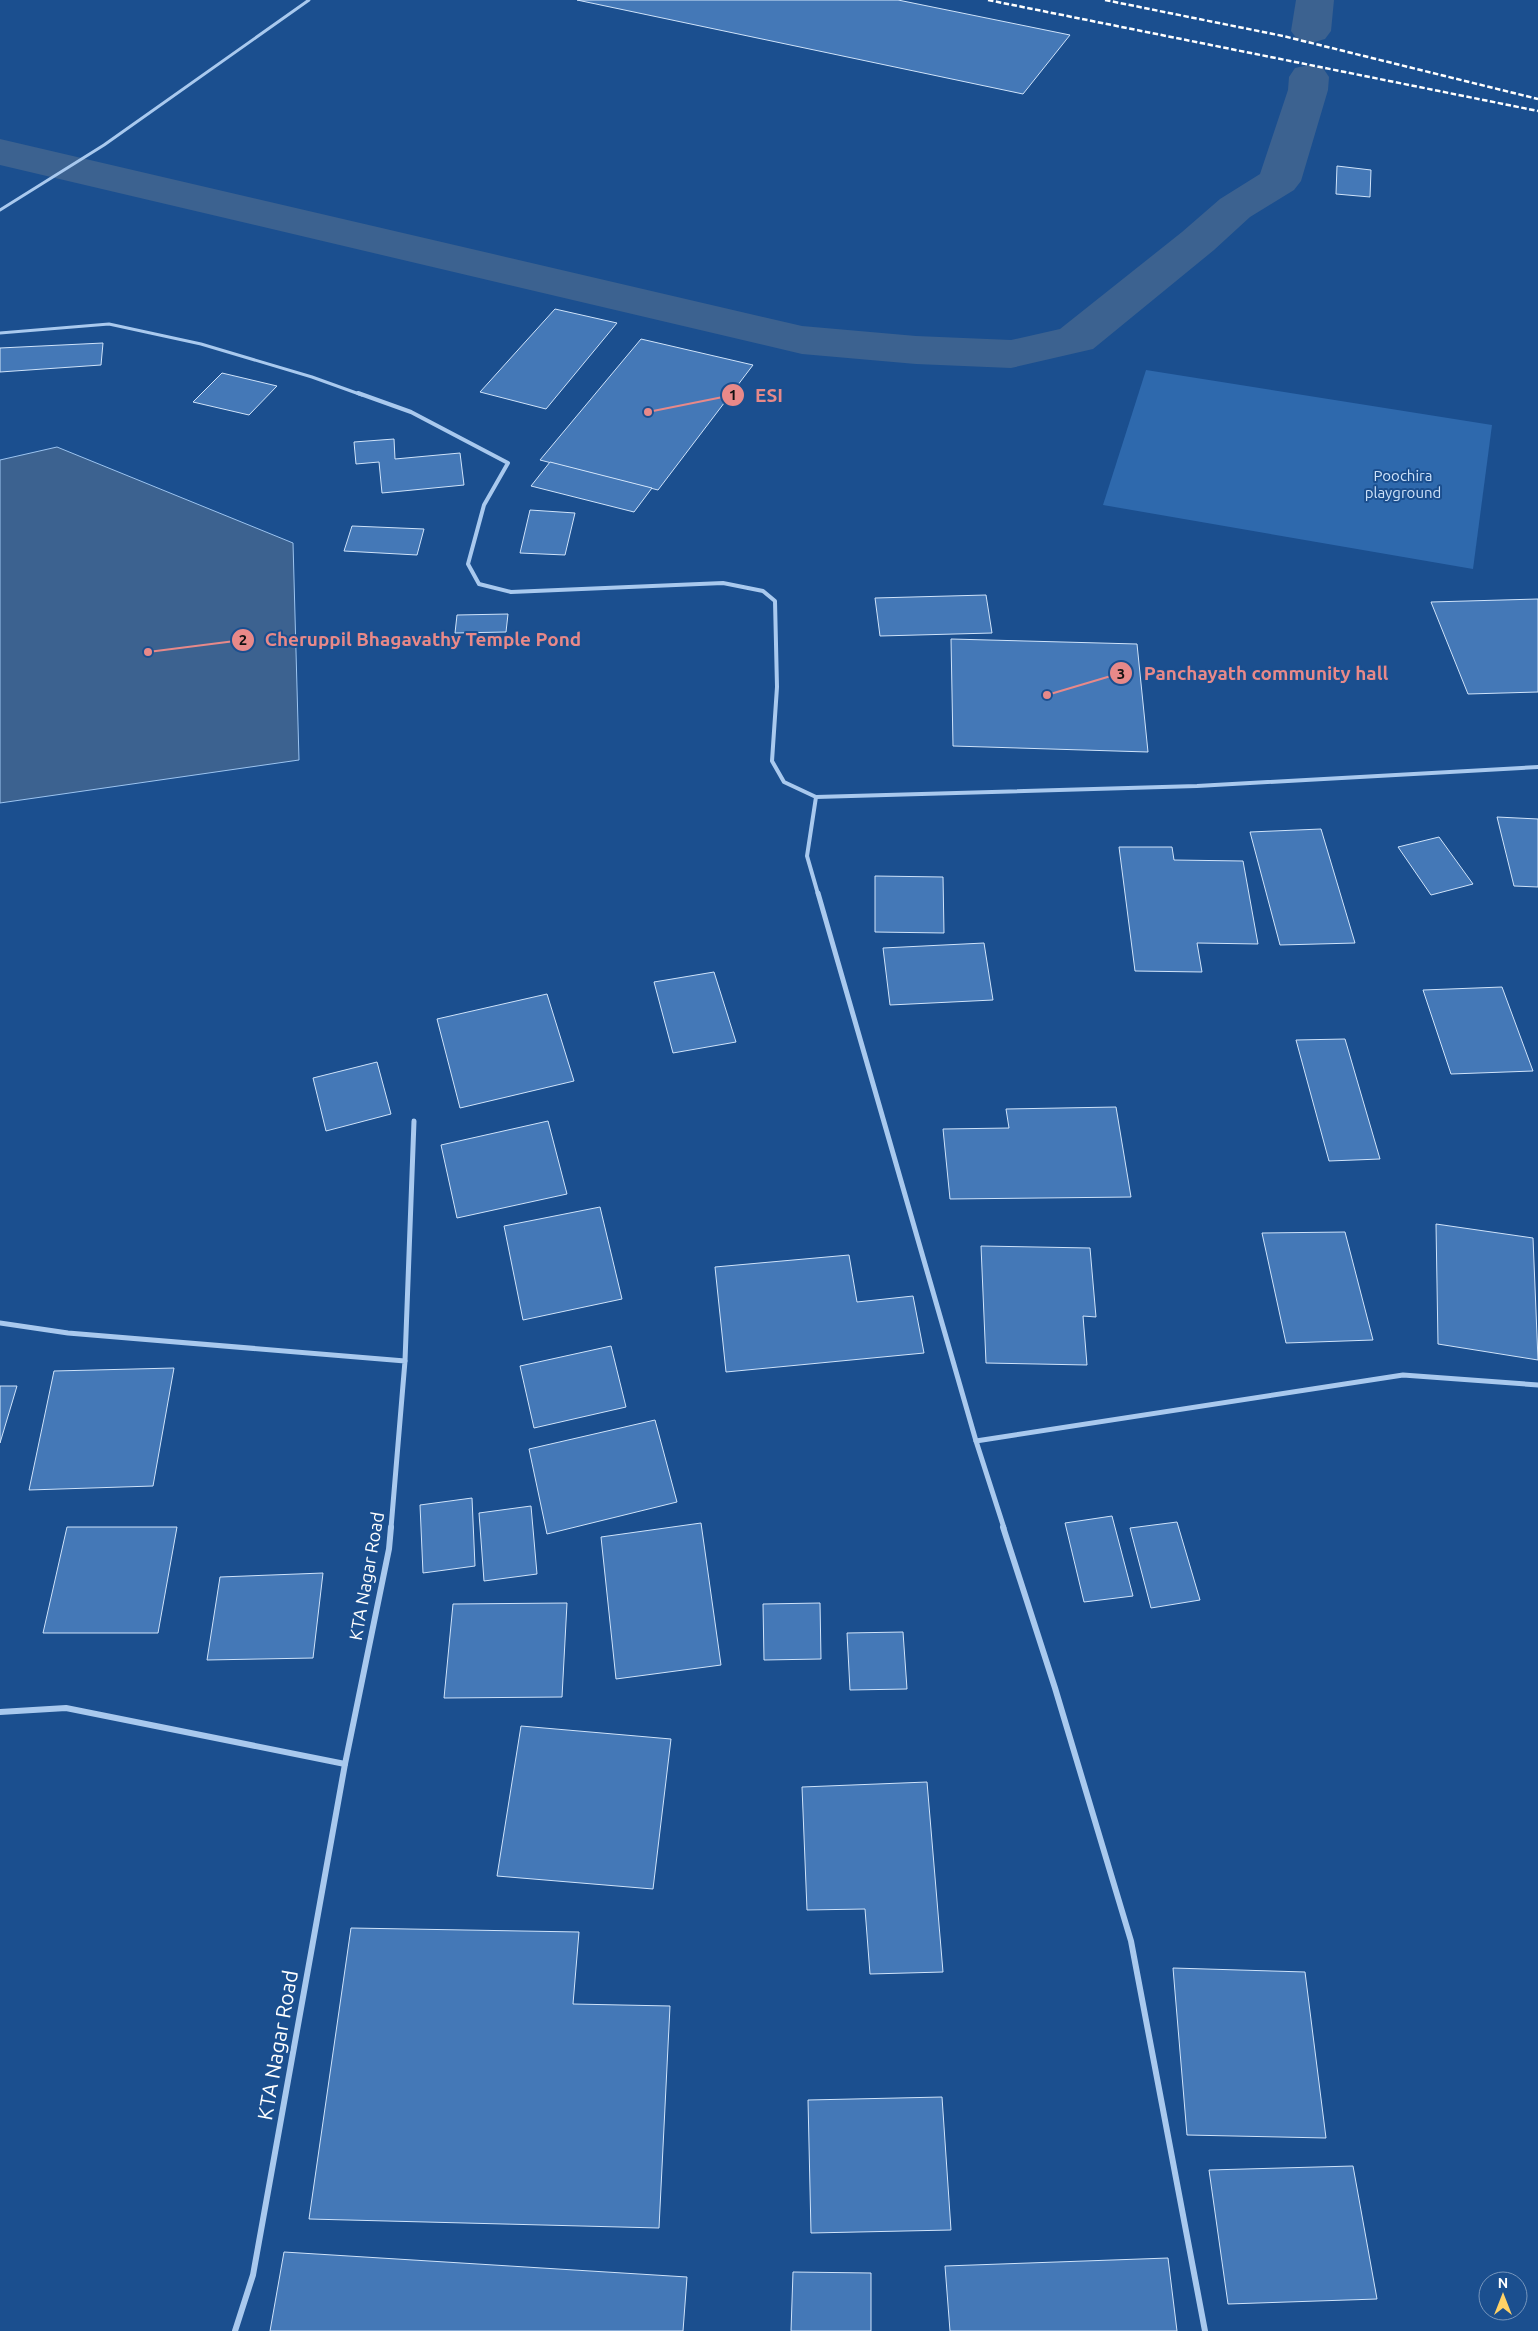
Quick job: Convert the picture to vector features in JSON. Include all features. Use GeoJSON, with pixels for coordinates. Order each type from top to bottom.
{"type":"FeatureCollection","features":[{"type":"Feature","properties":{"kind":"street"},"geometry":{"type":"LineString","coordinates":[[0,210],[104,145],[310,0]]}},
{"type":"Feature","properties":{"kind":"street"},"geometry":{"type":"LineString","coordinates":[[0,334],[109,324],[201,344],[312,377],[411,412],[508,463],[484,505],[468,564],[480,584],[511,592],[723,583],[763,592],[775,601],[777,687],[772,761],[784,782],[816,797],[1197,786],[1538,767]]}},
{"type":"Feature","properties":{"kind":"street"},"geometry":{"type":"LineString","coordinates":[[816,797],[806,856],[976,1441],[1055,1688],[1131,1941],[1205,2331]]}},
{"type":"Feature","properties":{"kind":"street","name":"KTA Nagar Road"},"geometry":{"type":"LineString","coordinates":[[236,2331],[253,2275],[345,1764],[389,1548],[405,1361],[414,1121]]}},
{"type":"Feature","properties":{"kind":"street"},"geometry":{"type":"LineString","coordinates":[[0,1323],[68,1332],[209,1346],[405,1361]]}},
{"type":"Feature","properties":{"kind":"street"},"geometry":{"type":"LineString","coordinates":[[976,1441],[1403,1375],[1538,1385]]}},
{"type":"Feature","properties":{"kind":"street"},"geometry":{"type":"LineString","coordinates":[[0,1712],[66,1708],[345,1764]]}},
{"type":"Feature","properties":{"kind":"green space","name":"Poochira playground"},"geometry":{"type":"Polygon","coordinates":[[[1146,370],[1492,425],[1473,569],[1103,505],[1146,370]]]}},
{"type":"Feature","properties":{"kind":"shaded area"},"geometry":{"type":"Polygon","coordinates":[[[57,447],[293,543],[299,760],[0,803],[0,460],[57,447]]]}},
{"type":"Feature","properties":{"kind":"building"},"geometry":{"type":"Polygon","coordinates":[[[577,0],[898,0],[1070,35],[1023,94],[577,0]]]}},
{"type":"Feature","properties":{"kind":"building"},"geometry":{"type":"Polygon","coordinates":[[[1337,166],[1371,170],[1370,197],[1336,194],[1337,166]]]}},
{"type":"Feature","properties":{"kind":"building"},"geometry":{"type":"Polygon","coordinates":[[[555,309],[617,323],[546,409],[480,392],[555,309]]]}},
{"type":"Feature","properties":{"kind":"building"},"geometry":{"type":"Polygon","coordinates":[[[641,339],[753,365],[658,490],[540,460],[641,339]]]}},
{"type":"Feature","properties":{"kind":"building"},"geometry":{"type":"Polygon","coordinates":[[[103,343],[101,365],[0,372],[0,348],[103,343]]]}},
{"type":"Feature","properties":{"kind":"building"},"geometry":{"type":"Polygon","coordinates":[[[222,373],[277,386],[249,415],[193,402],[222,373]]]}},
{"type":"Feature","properties":{"kind":"building"},"geometry":{"type":"Polygon","coordinates":[[[394,439],[395,459],[460,453],[464,485],[382,493],[379,462],[356,464],[354,442],[394,439]]]}},
{"type":"Feature","properties":{"kind":"building"},"geometry":{"type":"Polygon","coordinates":[[[550,462],[652,488],[634,512],[531,486],[550,462]]]}},
{"type":"Feature","properties":{"kind":"building"},"geometry":{"type":"Polygon","coordinates":[[[530,510],[575,513],[565,555],[520,553],[530,510]]]}},
{"type":"Feature","properties":{"kind":"building"},"geometry":{"type":"Polygon","coordinates":[[[352,526],[424,529],[417,555],[344,551],[352,526]]]}},
{"type":"Feature","properties":{"kind":"building"},"geometry":{"type":"Polygon","coordinates":[[[986,595],[992,633],[880,636],[875,598],[986,595]]]}},
{"type":"Feature","properties":{"kind":"building"},"geometry":{"type":"Polygon","coordinates":[[[1538,599],[1538,692],[1468,694],[1431,602],[1538,599]]]}},
{"type":"Feature","properties":{"kind":"building"},"geometry":{"type":"Polygon","coordinates":[[[508,614],[506,632],[455,633],[457,615],[508,614]]]}},
{"type":"Feature","properties":{"kind":"building"},"geometry":{"type":"Polygon","coordinates":[[[951,639],[1137,644],[1148,752],[953,746],[951,639]]]}},
{"type":"Feature","properties":{"kind":"building"},"geometry":{"type":"Polygon","coordinates":[[[1497,817],[1538,819],[1538,887],[1514,886],[1497,817]]]}},
{"type":"Feature","properties":{"kind":"building"},"geometry":{"type":"Polygon","coordinates":[[[1321,829],[1355,943],[1280,945],[1250,832],[1321,829]]]}},
{"type":"Feature","properties":{"kind":"building"},"geometry":{"type":"Polygon","coordinates":[[[1439,837],[1473,884],[1431,895],[1398,847],[1439,837]]]}},
{"type":"Feature","properties":{"kind":"building"},"geometry":{"type":"Polygon","coordinates":[[[1119,847],[1172,847],[1174,860],[1243,861],[1258,944],[1197,943],[1202,972],[1135,971],[1119,847]]]}},
{"type":"Feature","properties":{"kind":"building"},"geometry":{"type":"Polygon","coordinates":[[[875,876],[943,877],[944,933],[875,932],[875,876]]]}},
{"type":"Feature","properties":{"kind":"building"},"geometry":{"type":"Polygon","coordinates":[[[984,943],[993,1000],[890,1005],[883,948],[984,943]]]}},
{"type":"Feature","properties":{"kind":"building"},"geometry":{"type":"Polygon","coordinates":[[[714,972],[736,1042],[673,1053],[654,982],[714,972]]]}},
{"type":"Feature","properties":{"kind":"building"},"geometry":{"type":"Polygon","coordinates":[[[1502,987],[1533,1071],[1451,1074],[1423,990],[1502,987]]]}},
{"type":"Feature","properties":{"kind":"building"},"geometry":{"type":"Polygon","coordinates":[[[547,994],[574,1081],[460,1108],[437,1019],[547,994]]]}},
{"type":"Feature","properties":{"kind":"building"},"geometry":{"type":"Polygon","coordinates":[[[1345,1039],[1380,1159],[1329,1161],[1296,1040],[1345,1039]]]}},
{"type":"Feature","properties":{"kind":"building"},"geometry":{"type":"Polygon","coordinates":[[[377,1062],[391,1114],[326,1131],[313,1078],[377,1062]]]}},
{"type":"Feature","properties":{"kind":"building"},"geometry":{"type":"Polygon","coordinates":[[[1116,1107],[1131,1197],[950,1199],[943,1129],[1009,1128],[1006,1109],[1116,1107]]]}},
{"type":"Feature","properties":{"kind":"building"},"geometry":{"type":"Polygon","coordinates":[[[548,1121],[567,1194],[457,1218],[441,1145],[548,1121]]]}},
{"type":"Feature","properties":{"kind":"building"},"geometry":{"type":"Polygon","coordinates":[[[600,1207],[622,1299],[523,1320],[504,1226],[600,1207]]]}},
{"type":"Feature","properties":{"kind":"building"},"geometry":{"type":"Polygon","coordinates":[[[1436,1224],[1533,1238],[1538,1360],[1438,1344],[1436,1224]]]}},
{"type":"Feature","properties":{"kind":"building"},"geometry":{"type":"Polygon","coordinates":[[[1345,1232],[1373,1340],[1286,1343],[1262,1233],[1345,1232]]]}},
{"type":"Feature","properties":{"kind":"building"},"geometry":{"type":"Polygon","coordinates":[[[981,1246],[1090,1248],[1096,1317],[1083,1316],[1087,1365],[986,1363],[981,1246]]]}},
{"type":"Feature","properties":{"kind":"building"},"geometry":{"type":"Polygon","coordinates":[[[849,1255],[857,1302],[913,1296],[924,1353],[726,1372],[715,1267],[849,1255]]]}},
{"type":"Feature","properties":{"kind":"building"},"geometry":{"type":"Polygon","coordinates":[[[611,1346],[626,1407],[534,1428],[520,1366],[611,1346]]]}},
{"type":"Feature","properties":{"kind":"building"},"geometry":{"type":"Polygon","coordinates":[[[174,1368],[153,1486],[29,1490],[54,1371],[174,1368]]]}},
{"type":"Feature","properties":{"kind":"building"},"geometry":{"type":"Polygon","coordinates":[[[0,1386],[17,1386],[0,1443],[0,1386]]]}},
{"type":"Feature","properties":{"kind":"building"},"geometry":{"type":"Polygon","coordinates":[[[655,1420],[677,1502],[547,1534],[529,1449],[655,1420]]]}},
{"type":"Feature","properties":{"kind":"building"},"geometry":{"type":"Polygon","coordinates":[[[472,1498],[475,1566],[423,1573],[420,1505],[472,1498]]]}},
{"type":"Feature","properties":{"kind":"building"},"geometry":{"type":"Polygon","coordinates":[[[531,1506],[537,1574],[484,1581],[479,1513],[531,1506]]]}},
{"type":"Feature","properties":{"kind":"building"},"geometry":{"type":"Polygon","coordinates":[[[1112,1516],[1133,1596],[1084,1602],[1065,1523],[1112,1516]]]}},
{"type":"Feature","properties":{"kind":"building"},"geometry":{"type":"Polygon","coordinates":[[[1177,1522],[1200,1600],[1151,1608],[1130,1528],[1177,1522]]]}},
{"type":"Feature","properties":{"kind":"building"},"geometry":{"type":"Polygon","coordinates":[[[701,1523],[721,1665],[616,1679],[601,1537],[701,1523]]]}},
{"type":"Feature","properties":{"kind":"building"},"geometry":{"type":"Polygon","coordinates":[[[67,1527],[177,1527],[158,1633],[43,1633],[67,1527]]]}},
{"type":"Feature","properties":{"kind":"building"},"geometry":{"type":"Polygon","coordinates":[[[323,1573],[313,1658],[207,1660],[220,1577],[323,1573]]]}},
{"type":"Feature","properties":{"kind":"building"},"geometry":{"type":"Polygon","coordinates":[[[567,1603],[562,1697],[444,1698],[453,1604],[567,1603]]]}},
{"type":"Feature","properties":{"kind":"building"},"geometry":{"type":"Polygon","coordinates":[[[820,1603],[821,1659],[764,1660],[763,1604],[820,1603]]]}},
{"type":"Feature","properties":{"kind":"building"},"geometry":{"type":"Polygon","coordinates":[[[903,1632],[907,1689],[850,1690],[847,1633],[903,1632]]]}},
{"type":"Feature","properties":{"kind":"building"},"geometry":{"type":"Polygon","coordinates":[[[521,1726],[671,1739],[653,1889],[497,1876],[521,1726]]]}},
{"type":"Feature","properties":{"kind":"building"},"geometry":{"type":"Polygon","coordinates":[[[927,1782],[943,1972],[870,1974],[865,1909],[807,1910],[802,1787],[927,1782]]]}},
{"type":"Feature","properties":{"kind":"building"},"geometry":{"type":"Polygon","coordinates":[[[351,1928],[579,1932],[573,2004],[670,2006],[659,2228],[309,2219],[351,1928]]]}},
{"type":"Feature","properties":{"kind":"building"},"geometry":{"type":"Polygon","coordinates":[[[1173,1968],[1305,1972],[1326,2138],[1187,2135],[1173,1968]]]}},
{"type":"Feature","properties":{"kind":"building"},"geometry":{"type":"Polygon","coordinates":[[[942,2097],[951,2230],[811,2233],[808,2100],[942,2097]]]}},
{"type":"Feature","properties":{"kind":"building"},"geometry":{"type":"Polygon","coordinates":[[[1353,2166],[1377,2299],[1228,2304],[1209,2170],[1353,2166]]]}},
{"type":"Feature","properties":{"kind":"building"},"geometry":{"type":"Polygon","coordinates":[[[284,2252],[687,2277],[683,2331],[270,2331],[284,2252]]]}},
{"type":"Feature","properties":{"kind":"building"},"geometry":{"type":"Polygon","coordinates":[[[1168,2258],[1177,2331],[950,2331],[945,2266],[1168,2258]]]}},
{"type":"Feature","properties":{"kind":"building"},"geometry":{"type":"Polygon","coordinates":[[[793,2272],[871,2273],[871,2331],[791,2331],[793,2272]]]}},
{"type":"Feature","properties":{"kind":"waterway"},"geometry":{"type":"LineString","coordinates":[[1311,31],[1315,0]]}},
{"type":"Feature","properties":{"kind":"waterway"},"geometry":{"type":"LineString","coordinates":[[0,152],[802,340],[916,350],[1011,354],[1076,339],[1198,241],[1235,208],[1279,181],[1308,90],[1309,77]]}},
{"type":"Feature","properties":{"kind":"railway"},"geometry":{"type":"LineString","coordinates":[[988,0],[1538,111]]}},
{"type":"Feature","properties":{"kind":"railway"},"geometry":{"type":"LineString","coordinates":[[1105,0],[1283,36],[1538,99]]}},
{"type":"Feature","properties":{"kind":"place","name":"ESI"},"geometry":{"type":"Point","coordinates":[648,412]}},
{"type":"Feature","properties":{"kind":"place","name":"Cheruppil Bhagavathy Temple Pond"},"geometry":{"type":"Point","coordinates":[148,652]}},
{"type":"Feature","properties":{"kind":"place","name":"Panchayath community hall"},"geometry":{"type":"Point","coordinates":[1047,695]}}]}
